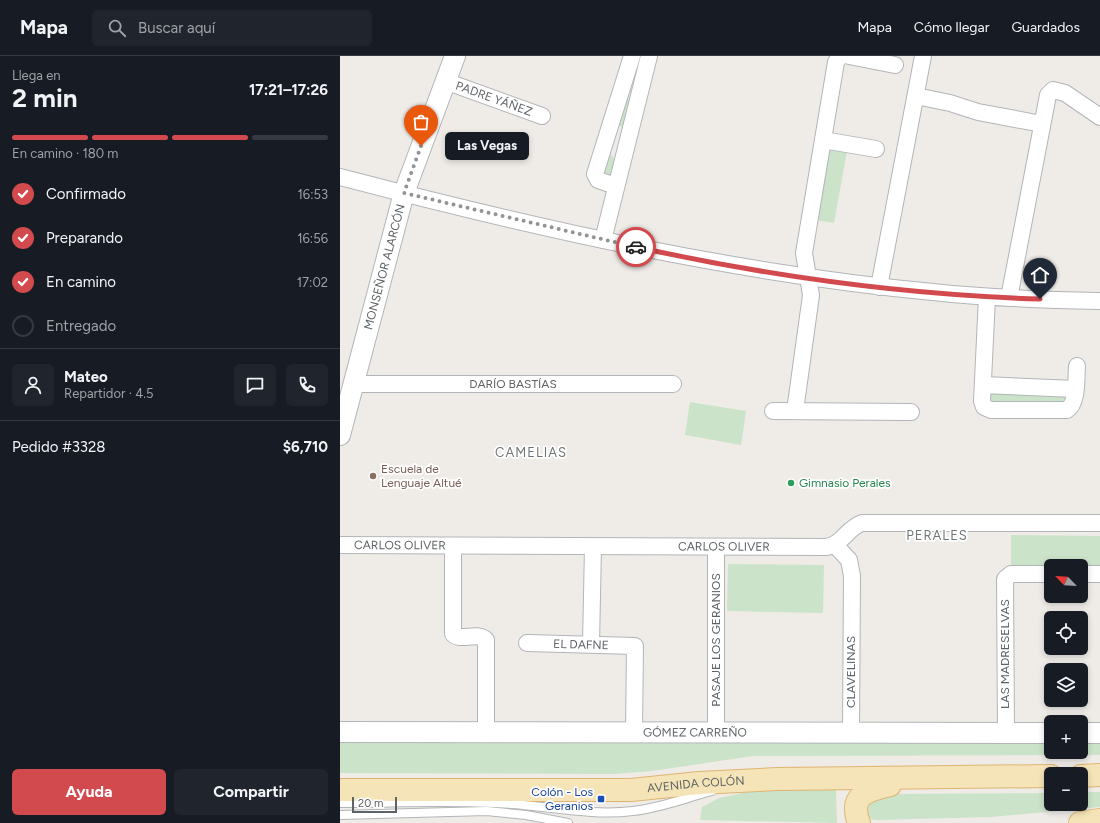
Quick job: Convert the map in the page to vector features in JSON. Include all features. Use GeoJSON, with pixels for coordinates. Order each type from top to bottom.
{"type":"FeatureCollection","features":[{"type":"Feature","properties":{"kind":"main road"},"geometry":{"type":"LineString","coordinates":[[1088,776],[1100,775]]}},
{"type":"Feature","properties":{"kind":"main road","name":"AVENIDA COLÓN"},"geometry":{"type":"LineString","coordinates":[[340,790],[630,790],[699,783],[777,779],[1044,776]]}},
{"type":"Feature","properties":{"kind":"main road"},"geometry":{"type":"LineString","coordinates":[[859,823],[856,808],[857,802],[863,794],[871,790],[919,778]]}},
{"type":"Feature","properties":{"kind":"main road"},"geometry":{"type":"LineString","coordinates":[[1080,823],[1100,820]]}},
{"type":"Feature","properties":{"kind":"street","name":"MONSEÑOR ALARCÓN"},"geometry":{"type":"LineString","coordinates":[[340,435],[352,384],[404,193],[455,56]]}},
{"type":"Feature","properties":{"kind":"street"},"geometry":{"type":"LineString","coordinates":[[616,186],[598,180],[596,174],[632,56]]}},
{"type":"Feature","properties":{"kind":"street"},"geometry":{"type":"LineString","coordinates":[[602,240],[649,56]]}},
{"type":"Feature","properties":{"kind":"street"},"geometry":{"type":"LineString","coordinates":[[795,411],[811,295],[804,253],[836,62],[839,56]]}},
{"type":"Feature","properties":{"kind":"street"},"geometry":{"type":"LineString","coordinates":[[849,56],[895,65]]}},
{"type":"Feature","properties":{"kind":"street"},"geometry":{"type":"LineString","coordinates":[[879,287],[924,56]]}},
{"type":"Feature","properties":{"kind":"street","name":"PADRE YÁÑEZ"},"geometry":{"type":"LineString","coordinates":[[445,81],[542,116]]}},
{"type":"Feature","properties":{"kind":"street"},"geometry":{"type":"LineString","coordinates":[[1009,298],[1048,95],[1051,91],[1056,90],[1065,93],[1100,117]]}},
{"type":"Feature","properties":{"kind":"street"},"geometry":{"type":"LineString","coordinates":[[620,96],[638,100]]}},
{"type":"Feature","properties":{"kind":"street"},"geometry":{"type":"LineString","coordinates":[[916,96],[950,103],[978,112],[1042,124]]}},
{"type":"Feature","properties":{"kind":"street"},"geometry":{"type":"LineString","coordinates":[[823,140],[876,149]]}},
{"type":"Feature","properties":{"kind":"street"},"geometry":{"type":"LineString","coordinates":[[340,177],[602,240],[702,260],[879,287],[987,297],[1100,301]]}},
{"type":"Feature","properties":{"kind":"street"},"geometry":{"type":"LineString","coordinates":[[987,297],[982,404],[987,409],[1066,410],[1072,404],[1077,366]]}},
{"type":"Feature","properties":{"kind":"street","name":"DARÍO BASTÍAS"},"geometry":{"type":"LineString","coordinates":[[352,384],[673,384]]}},
{"type":"Feature","properties":{"kind":"street"},"geometry":{"type":"LineString","coordinates":[[983,385],[1075,389]]}},
{"type":"Feature","properties":{"kind":"street"},"geometry":{"type":"LineString","coordinates":[[773,411],[911,412]]}},
{"type":"Feature","properties":{"kind":"street"},"geometry":{"type":"LineString","coordinates":[[835,545],[851,529],[862,523],[1100,523]]}},
{"type":"Feature","properties":{"kind":"street","name":"CARLOS OLIVER"},"geometry":{"type":"LineString","coordinates":[[340,545],[716,548],[826,547],[835,545]]}},
{"type":"Feature","properties":{"kind":"street","name":"CLAVELINAS"},"geometry":{"type":"LineString","coordinates":[[835,545],[847,556],[851,566],[851,732]]}},
{"type":"Feature","properties":{"kind":"street"},"geometry":{"type":"LineString","coordinates":[[453,547],[453,634],[458,637],[483,637],[486,640],[486,732]]}},
{"type":"Feature","properties":{"kind":"street"},"geometry":{"type":"LineString","coordinates":[[591,644],[593,547]]}},
{"type":"Feature","properties":{"kind":"street","name":"PASAJE LOS GERANIOS"},"geometry":{"type":"LineString","coordinates":[[716,548],[716,732]]}},
{"type":"Feature","properties":{"kind":"street","name":"LAS MADRESELVAS"},"geometry":{"type":"LineString","coordinates":[[1006,733],[1005,582],[1007,576],[1014,574],[1044,574]]}},
{"type":"Feature","properties":{"kind":"street"},"geometry":{"type":"LineString","coordinates":[[1088,574],[1100,574]]}},
{"type":"Feature","properties":{"kind":"street","name":"EL DAFNE"},"geometry":{"type":"LineString","coordinates":[[528,643],[635,646],[634,732]]}},
{"type":"Feature","properties":{"kind":"street","name":"GÓMEZ CARREÑO"},"geometry":{"type":"LineString","coordinates":[[340,732],[1044,733]]}},
{"type":"Feature","properties":{"kind":"street"},"geometry":{"type":"LineString","coordinates":[[1088,733],[1100,733]]}},
{"type":"Feature","properties":{"kind":"lane"},"geometry":{"type":"LineString","coordinates":[[340,803],[505,804],[576,812],[631,812],[663,806],[730,786],[777,779]]}},
{"type":"Feature","properties":{"kind":"lane"},"geometry":{"type":"LineString","coordinates":[[340,815],[487,811],[526,815],[568,823]]}},
{"type":"Feature","properties":{"kind":"green space"},"geometry":{"type":"Polygon","coordinates":[[[621,97],[636,101],[627,135],[614,117],[621,97]]]}},
{"type":"Feature","properties":{"kind":"green space"},"geometry":{"type":"Polygon","coordinates":[[[828,147],[847,151],[834,223],[815,220],[828,147]]]}},
{"type":"Feature","properties":{"kind":"green space"},"geometry":{"type":"Polygon","coordinates":[[[606,148],[619,165],[615,184],[600,179],[606,148]]]}},
{"type":"Feature","properties":{"kind":"green space"},"geometry":{"type":"Polygon","coordinates":[[[985,387],[1073,391],[1071,402],[992,408],[985,387]]]}},
{"type":"Feature","properties":{"kind":"green space"},"geometry":{"type":"Polygon","coordinates":[[[690,402],[746,411],[741,445],[685,435],[690,402]]]}},
{"type":"Feature","properties":{"kind":"green space"},"geometry":{"type":"Polygon","coordinates":[[[1011,535],[1100,536],[1100,568],[1088,567],[1088,559],[1044,559],[1044,567],[1011,567],[1011,535]]]}},
{"type":"Feature","properties":{"kind":"green space"},"geometry":{"type":"Polygon","coordinates":[[[728,564],[824,565],[823,613],[727,611],[728,564]]]}},
{"type":"Feature","properties":{"kind":"green space"},"geometry":{"type":"Polygon","coordinates":[[[340,739],[1044,740],[1044,755],[753,756],[652,771],[614,774],[340,773],[340,739]]]}},
{"type":"Feature","properties":{"kind":"green space"},"geometry":{"type":"Polygon","coordinates":[[[1088,740],[1100,740],[1100,755],[1088,755],[1088,740]]]}},
{"type":"Feature","properties":{"kind":"green space"},"geometry":{"type":"Polygon","coordinates":[[[761,789],[836,790],[837,823],[700,820],[702,807],[719,798],[761,789]]]}},
{"type":"Feature","properties":{"kind":"green space"},"geometry":{"type":"Polygon","coordinates":[[[1088,792],[1100,792],[1100,807],[1088,808],[1088,792]]]}},
{"type":"Feature","properties":{"kind":"green space"},"geometry":{"type":"Polygon","coordinates":[[[1044,793],[1044,811],[1056,811],[991,817],[870,819],[865,813],[866,805],[880,794],[1044,793]]]}},
{"type":"Feature","properties":{"kind":"way so far"},"geometry":{"type":"LineString","coordinates":[[421,146],[404,193],[636,247]]}},
{"type":"Feature","properties":{"kind":"place","name":"Las Vegas"},"geometry":{"type":"Point","coordinates":[421,146]}},
{"type":"Feature","properties":{"kind":"place","name":"Escuela de Lenguaje Altué"},"geometry":{"type":"Point","coordinates":[373,476]}},
{"type":"Feature","properties":{"kind":"place","name":"Gimnasio Perales"},"geometry":{"type":"Point","coordinates":[791,483]}},
{"type":"Feature","properties":{"kind":"place","name":"Colón - Los Geranios"},"geometry":{"type":"Point","coordinates":[601,799]}},
{"type":"Feature","properties":{"kind":"district","name":"CAMELIAS"},"geometry":{"type":"Point","coordinates":[531,452]}},
{"type":"Feature","properties":{"kind":"district","name":"PERALES"},"geometry":{"type":"Point","coordinates":[937,535]}},
{"type":"Feature","properties":{"kind":"route"},"geometry":{"type":"LineString","coordinates":[[636,247],[755,269],[879,287],[987,297],[1040,299]]}}]}
